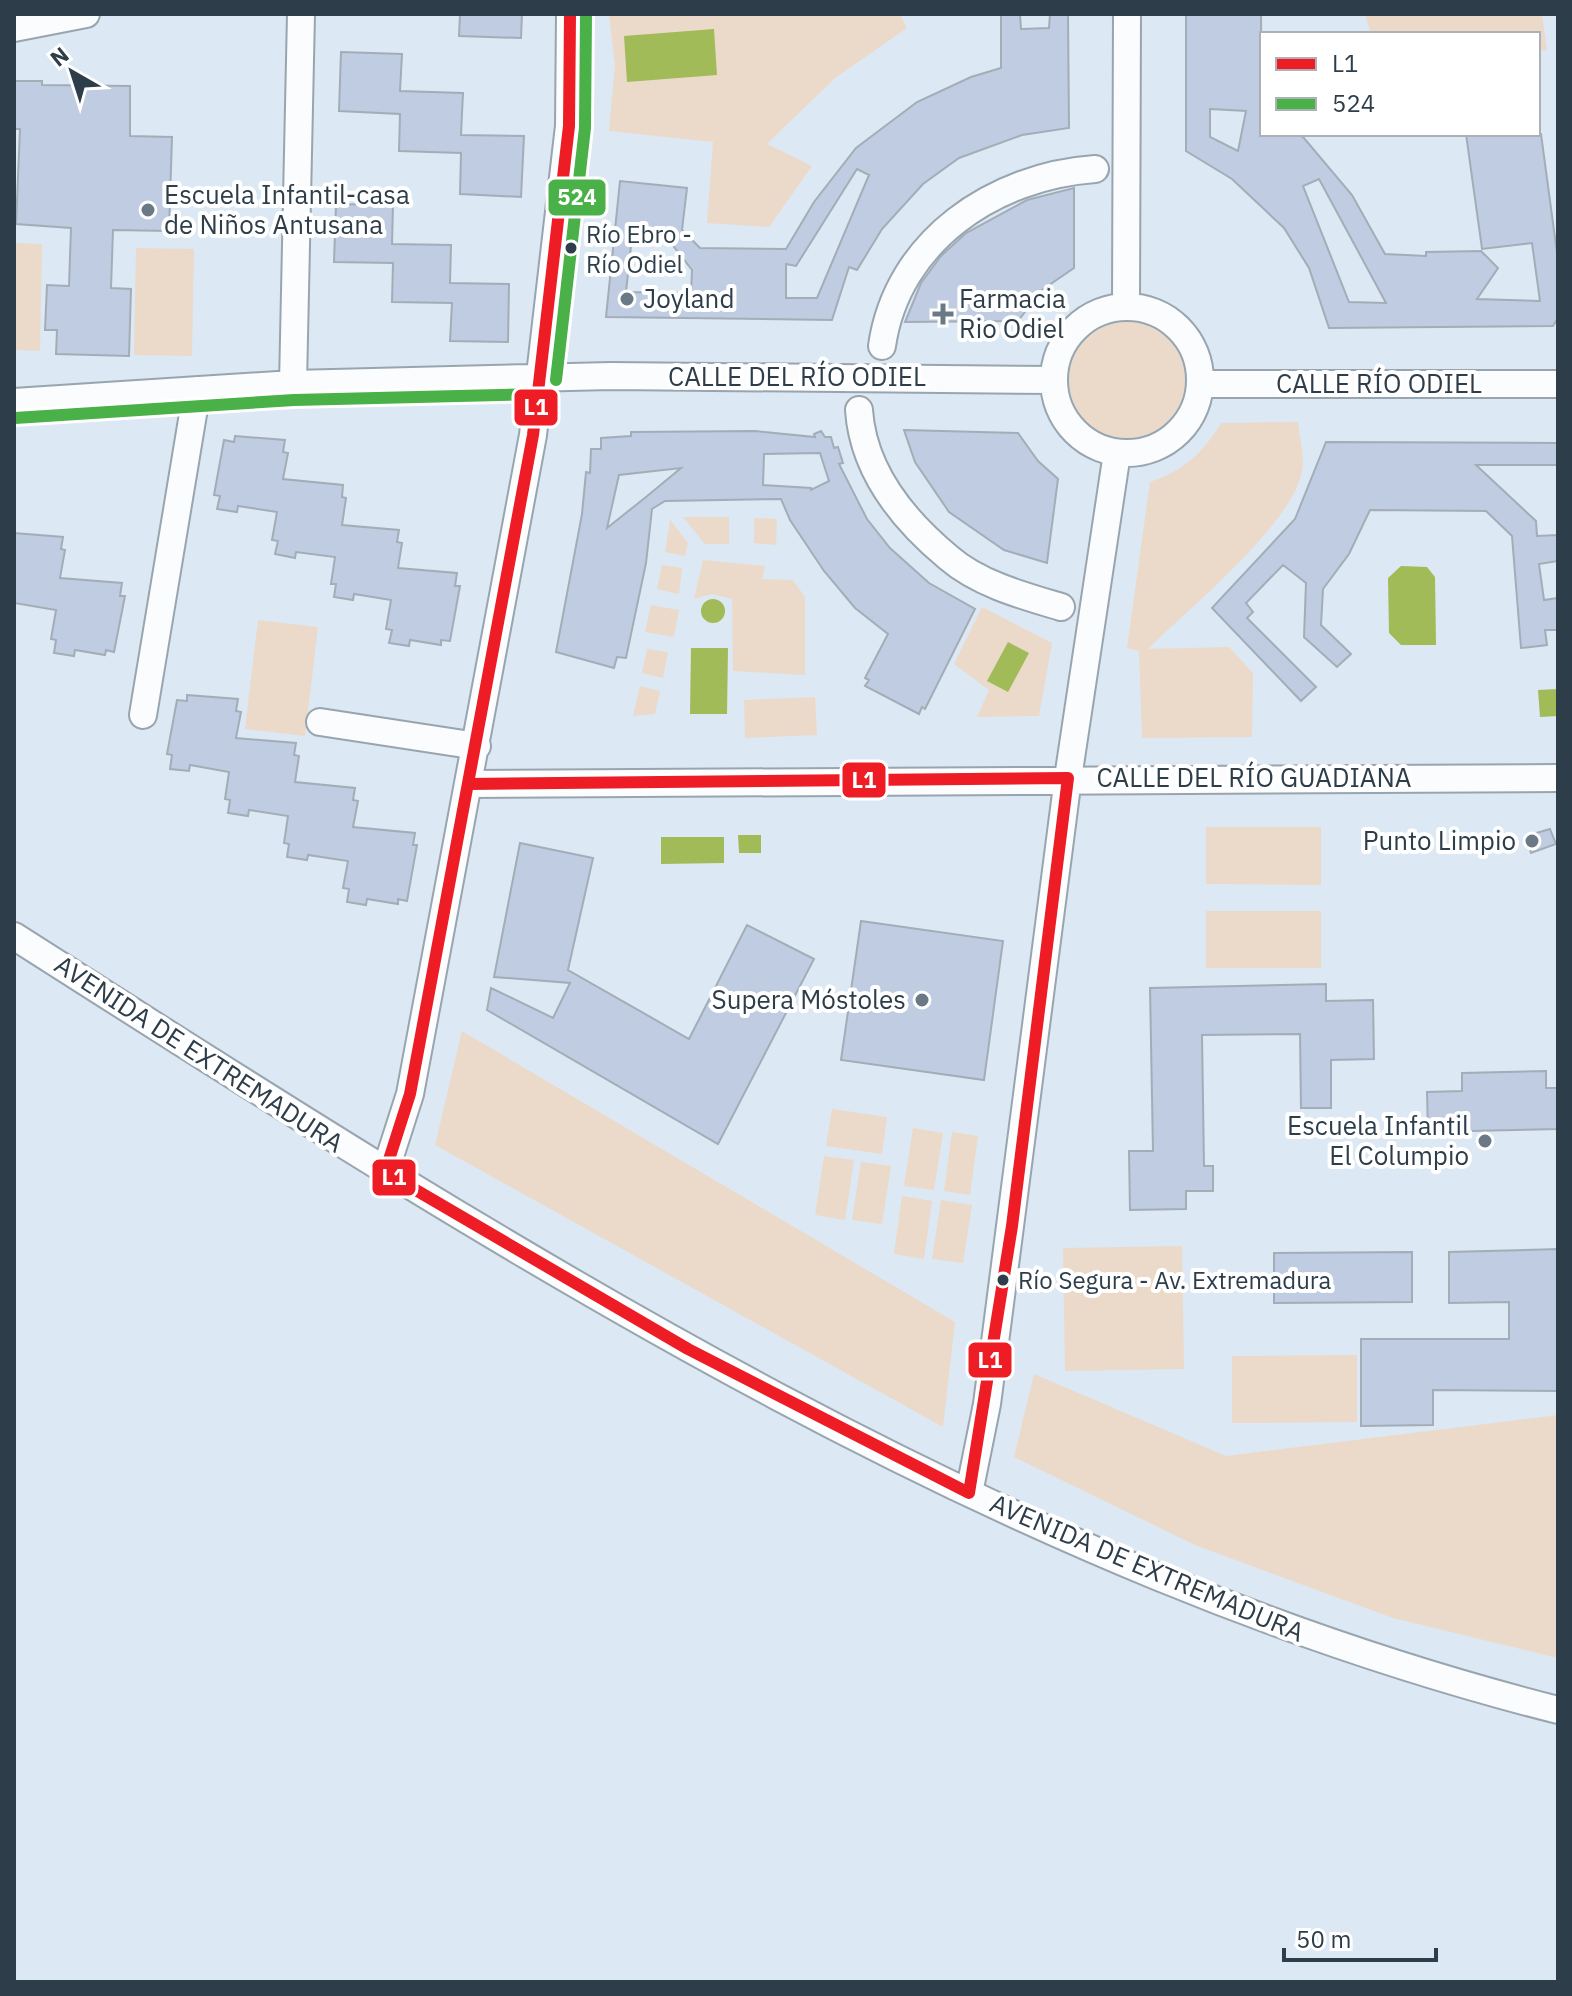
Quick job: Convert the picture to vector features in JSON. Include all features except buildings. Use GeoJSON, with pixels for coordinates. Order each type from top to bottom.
{"type":"FeatureCollection","features":[{"type":"Feature","properties":{"kind":"street"},"geometry":{"type":"LineString","coordinates":[[14,28],[86,14]]}},
{"type":"Feature","properties":{"kind":"street"},"geometry":{"type":"LineString","coordinates":[[293,384],[301,14]]}},
{"type":"Feature","properties":{"kind":"street"},"geometry":{"type":"LineString","coordinates":[[385,1172],[410,1094],[477,746],[540,378],[569,126],[570,14]]}},
{"type":"Feature","properties":{"kind":"street"},"geometry":{"type":"LineString","coordinates":[[1126,306],[1127,14]]}},
{"type":"Feature","properties":{"kind":"street"},"geometry":{"type":"LineString","coordinates":[[882,346],[886,314],[901,282],[924,251],[953,223],[983,201],[1016,184],[1055,172],[1095,169]]}},
{"type":"Feature","properties":{"kind":"street"},"geometry":{"type":"LineString","coordinates":[[1126,306],[1149,309],[1174,323],[1194,350],[1201,384],[1196,407],[1184,426],[1163,444],[1138,453],[1117,453],[1087,442],[1066,421],[1057,403],[1053,380],[1057,356],[1068,336],[1084,320],[1109,308],[1126,306]]}},
{"type":"Feature","properties":{"kind":"street","name":"CALLE DEL RÍO ODIEL"},"geometry":{"type":"LineString","coordinates":[[14,402],[293,384],[540,378],[1053,380]]}},
{"type":"Feature","properties":{"kind":"street","name":"CALLE RÍO ODIEL"},"geometry":{"type":"LineString","coordinates":[[1201,384],[1558,384]]}},
{"type":"Feature","properties":{"kind":"street"},"geometry":{"type":"LineString","coordinates":[[143,715],[197,390]]}},
{"type":"Feature","properties":{"kind":"street"},"geometry":{"type":"LineString","coordinates":[[859,410],[861,439],[888,496],[950,560],[1012,592],[1061,607]]}},
{"type":"Feature","properties":{"kind":"street"},"geometry":{"type":"LineString","coordinates":[[969,1493],[996,1341],[1068,778],[1117,453]]}},
{"type":"Feature","properties":{"kind":"street"},"geometry":{"type":"LineString","coordinates":[[320,722],[477,746]]}},
{"type":"Feature","properties":{"kind":"street","name":"CALLE DEL RÍO GUADIANA"},"geometry":{"type":"LineString","coordinates":[[469,784],[1068,778],[1558,778]]}},
{"type":"Feature","properties":{"kind":"street","name":"AVENIDA DE EXTREMADURA"},"geometry":{"type":"LineString","coordinates":[[14,936],[385,1172],[688,1349],[969,1493],[1239,1610],[1377,1660],[1558,1710]]}},
{"type":"Feature","properties":{"kind":"shaded area"},"geometry":{"type":"Polygon","coordinates":[[[900,14],[907,28],[835,78],[767,144],[812,166],[769,227],[707,223],[713,142],[609,131],[615,65],[609,15],[900,14]]]}},
{"type":"Feature","properties":{"kind":"shaded area"},"geometry":{"type":"Polygon","coordinates":[[[1365,14],[1542,14],[1547,50],[1540,51],[1540,32],[1370,32],[1365,14]]]}},
{"type":"Feature","properties":{"kind":"shaded area"},"geometry":{"type":"Polygon","coordinates":[[[714,29],[717,75],[627,82],[624,36],[714,29]]]}},
{"type":"Feature","properties":{"kind":"shaded area"},"geometry":{"type":"Polygon","coordinates":[[[14,243],[42,244],[40,351],[14,350],[14,243]]]}},
{"type":"Feature","properties":{"kind":"shaded area"},"geometry":{"type":"Polygon","coordinates":[[[136,248],[194,249],[192,356],[134,355],[136,248]]]}},
{"type":"Feature","properties":{"kind":"shaded area"},"geometry":{"type":"Polygon","coordinates":[[[1127,322],[1149,326],[1168,339],[1181,358],[1185,380],[1181,402],[1168,421],[1149,434],[1127,438],[1105,434],[1086,421],[1073,402],[1069,380],[1073,358],[1086,339],[1105,326],[1127,322]]]}},
{"type":"Feature","properties":{"kind":"shaded area"},"geometry":{"type":"Polygon","coordinates":[[[1298,422],[1302,471],[1294,493],[1279,516],[1236,565],[1148,649],[1229,647],[1253,673],[1252,737],[1142,738],[1139,651],[1127,648],[1150,482],[1191,460],[1221,423],[1298,422]]]}},
{"type":"Feature","properties":{"kind":"shaded area"},"geometry":{"type":"Polygon","coordinates":[[[683,517],[729,517],[729,544],[705,544],[683,517]]]}},
{"type":"Feature","properties":{"kind":"shaded area"},"geometry":{"type":"Polygon","coordinates":[[[754,518],[777,519],[776,545],[754,543],[754,518]]]}},
{"type":"Feature","properties":{"kind":"shaded area"},"geometry":{"type":"Polygon","coordinates":[[[670,520],[688,543],[685,556],[665,552],[670,520]]]}},
{"type":"Feature","properties":{"kind":"shaded area"},"geometry":{"type":"Polygon","coordinates":[[[703,560],[765,566],[762,579],[793,580],[805,597],[805,675],[733,671],[732,599],[712,594],[694,599],[703,560]]]}},
{"type":"Feature","properties":{"kind":"shaded area"},"geometry":{"type":"Polygon","coordinates":[[[662,565],[682,568],[679,594],[657,589],[662,565]]]}},
{"type":"Feature","properties":{"kind":"shaded area"},"geometry":{"type":"Polygon","coordinates":[[[1401,566],[1427,567],[1435,577],[1436,645],[1401,645],[1389,633],[1388,578],[1401,566]]]}},
{"type":"Feature","properties":{"kind":"shaded area"},"geometry":{"type":"Polygon","coordinates":[[[713,599],[722,602],[725,611],[722,620],[713,623],[704,620],[701,611],[704,602],[713,599]]]}},
{"type":"Feature","properties":{"kind":"shaded area"},"geometry":{"type":"Polygon","coordinates":[[[651,605],[679,610],[674,637],[645,632],[651,605]]]}},
{"type":"Feature","properties":{"kind":"shaded area"},"geometry":{"type":"Polygon","coordinates":[[[982,607],[1052,643],[1039,716],[977,717],[989,690],[954,664],[982,607]]]}},
{"type":"Feature","properties":{"kind":"shaded area"},"geometry":{"type":"Polygon","coordinates":[[[258,620],[318,627],[305,736],[245,729],[258,620]]]}},
{"type":"Feature","properties":{"kind":"shaded area"},"geometry":{"type":"Polygon","coordinates":[[[1008,642],[1029,653],[1008,692],[987,681],[1008,642]]]}},
{"type":"Feature","properties":{"kind":"shaded area"},"geometry":{"type":"Polygon","coordinates":[[[691,648],[728,648],[727,714],[690,714],[691,648]]]}},
{"type":"Feature","properties":{"kind":"shaded area"},"geometry":{"type":"Polygon","coordinates":[[[647,649],[668,652],[663,678],[642,673],[647,649]]]}},
{"type":"Feature","properties":{"kind":"shaded area"},"geometry":{"type":"Polygon","coordinates":[[[640,686],[660,691],[655,714],[633,716],[640,686]]]}},
{"type":"Feature","properties":{"kind":"shaded area"},"geometry":{"type":"Polygon","coordinates":[[[1558,689],[1558,716],[1540,717],[1538,690],[1558,689]]]}},
{"type":"Feature","properties":{"kind":"shaded area"},"geometry":{"type":"Polygon","coordinates":[[[815,697],[817,735],[745,738],[744,700],[815,697]]]}},
{"type":"Feature","properties":{"kind":"shaded area"},"geometry":{"type":"Polygon","coordinates":[[[1206,827],[1321,827],[1321,885],[1206,884],[1206,827]]]}},
{"type":"Feature","properties":{"kind":"shaded area"},"geometry":{"type":"Polygon","coordinates":[[[738,835],[761,835],[761,853],[739,853],[738,835]]]}},
{"type":"Feature","properties":{"kind":"shaded area"},"geometry":{"type":"Polygon","coordinates":[[[661,837],[724,837],[724,863],[661,864],[661,837]]]}},
{"type":"Feature","properties":{"kind":"shaded area"},"geometry":{"type":"Polygon","coordinates":[[[1206,911],[1321,911],[1321,968],[1206,968],[1206,911]]]}},
{"type":"Feature","properties":{"kind":"shaded area"},"geometry":{"type":"Polygon","coordinates":[[[462,1031],[955,1322],[943,1427],[435,1145],[462,1031]]]}},
{"type":"Feature","properties":{"kind":"shaded area"},"geometry":{"type":"Polygon","coordinates":[[[832,1109],[887,1117],[882,1154],[826,1146],[832,1109]]]}},
{"type":"Feature","properties":{"kind":"shaded area"},"geometry":{"type":"Polygon","coordinates":[[[913,1128],[943,1133],[934,1190],[904,1186],[913,1128]]]}},
{"type":"Feature","properties":{"kind":"shaded area"},"geometry":{"type":"Polygon","coordinates":[[[952,1132],[978,1136],[970,1195],[944,1191],[952,1132]]]}},
{"type":"Feature","properties":{"kind":"shaded area"},"geometry":{"type":"Polygon","coordinates":[[[824,1156],[854,1160],[845,1220],[815,1215],[824,1156]]]}},
{"type":"Feature","properties":{"kind":"shaded area"},"geometry":{"type":"Polygon","coordinates":[[[861,1162],[891,1166],[882,1224],[852,1220],[861,1162]]]}},
{"type":"Feature","properties":{"kind":"shaded area"},"geometry":{"type":"Polygon","coordinates":[[[902,1196],[932,1201],[924,1259],[894,1254],[902,1196]]]}},
{"type":"Feature","properties":{"kind":"shaded area"},"geometry":{"type":"Polygon","coordinates":[[[941,1200],[972,1205],[963,1263],[932,1259],[941,1200]]]}},
{"type":"Feature","properties":{"kind":"shaded area"},"geometry":{"type":"Polygon","coordinates":[[[1182,1246],[1184,1369],[1065,1371],[1063,1248],[1182,1246]]]}},
{"type":"Feature","properties":{"kind":"shaded area"},"geometry":{"type":"Polygon","coordinates":[[[1357,1355],[1357,1422],[1232,1423],[1232,1356],[1357,1355]]]}},
{"type":"Feature","properties":{"kind":"shaded area"},"geometry":{"type":"Polygon","coordinates":[[[1034,1374],[1226,1456],[1558,1415],[1558,1658],[1393,1618],[1195,1545],[1014,1457],[1034,1374]]]}},
{"type":"Feature","properties":{"kind":"transit line","name":"L1"},"geometry":{"type":"LineString","coordinates":[[469,784],[1068,778],[1012,1226],[969,1493],[688,1349],[385,1172],[410,1094],[533,435],[569,126],[570,14]]}},
{"type":"Feature","properties":{"kind":"transit line","name":"524"},"geometry":{"type":"LineString","coordinates":[[556,380],[585,128],[586,14]]}},
{"type":"Feature","properties":{"kind":"transit line","name":"524"},"geometry":{"type":"LineString","coordinates":[[15,418],[294,400],[540,394]]}},
{"type":"Feature","properties":{"kind":"place","name":"Escuela Infantil-casa de Niños Antusana"},"geometry":{"type":"Point","coordinates":[148,210]}},
{"type":"Feature","properties":{"kind":"place","name":"Río Ebro - Río Odiel"},"geometry":{"type":"Point","coordinates":[571,248]}},
{"type":"Feature","properties":{"kind":"place","name":"Joyland"},"geometry":{"type":"Point","coordinates":[627,299]}},
{"type":"Feature","properties":{"kind":"place","name":"Farmacia Rio Odiel"},"geometry":{"type":"Point","coordinates":[943,314]}},
{"type":"Feature","properties":{"kind":"place","name":"Punto Limpio"},"geometry":{"type":"Point","coordinates":[1532,841]}},
{"type":"Feature","properties":{"kind":"place","name":"Supera Móstoles"},"geometry":{"type":"Point","coordinates":[922,1000]}},
{"type":"Feature","properties":{"kind":"place","name":"Escuela Infantil El Columpio"},"geometry":{"type":"Point","coordinates":[1485,1141]}},
{"type":"Feature","properties":{"kind":"place","name":"Río Segura - Av. Extremadura"},"geometry":{"type":"Point","coordinates":[1003,1280]}}]}
